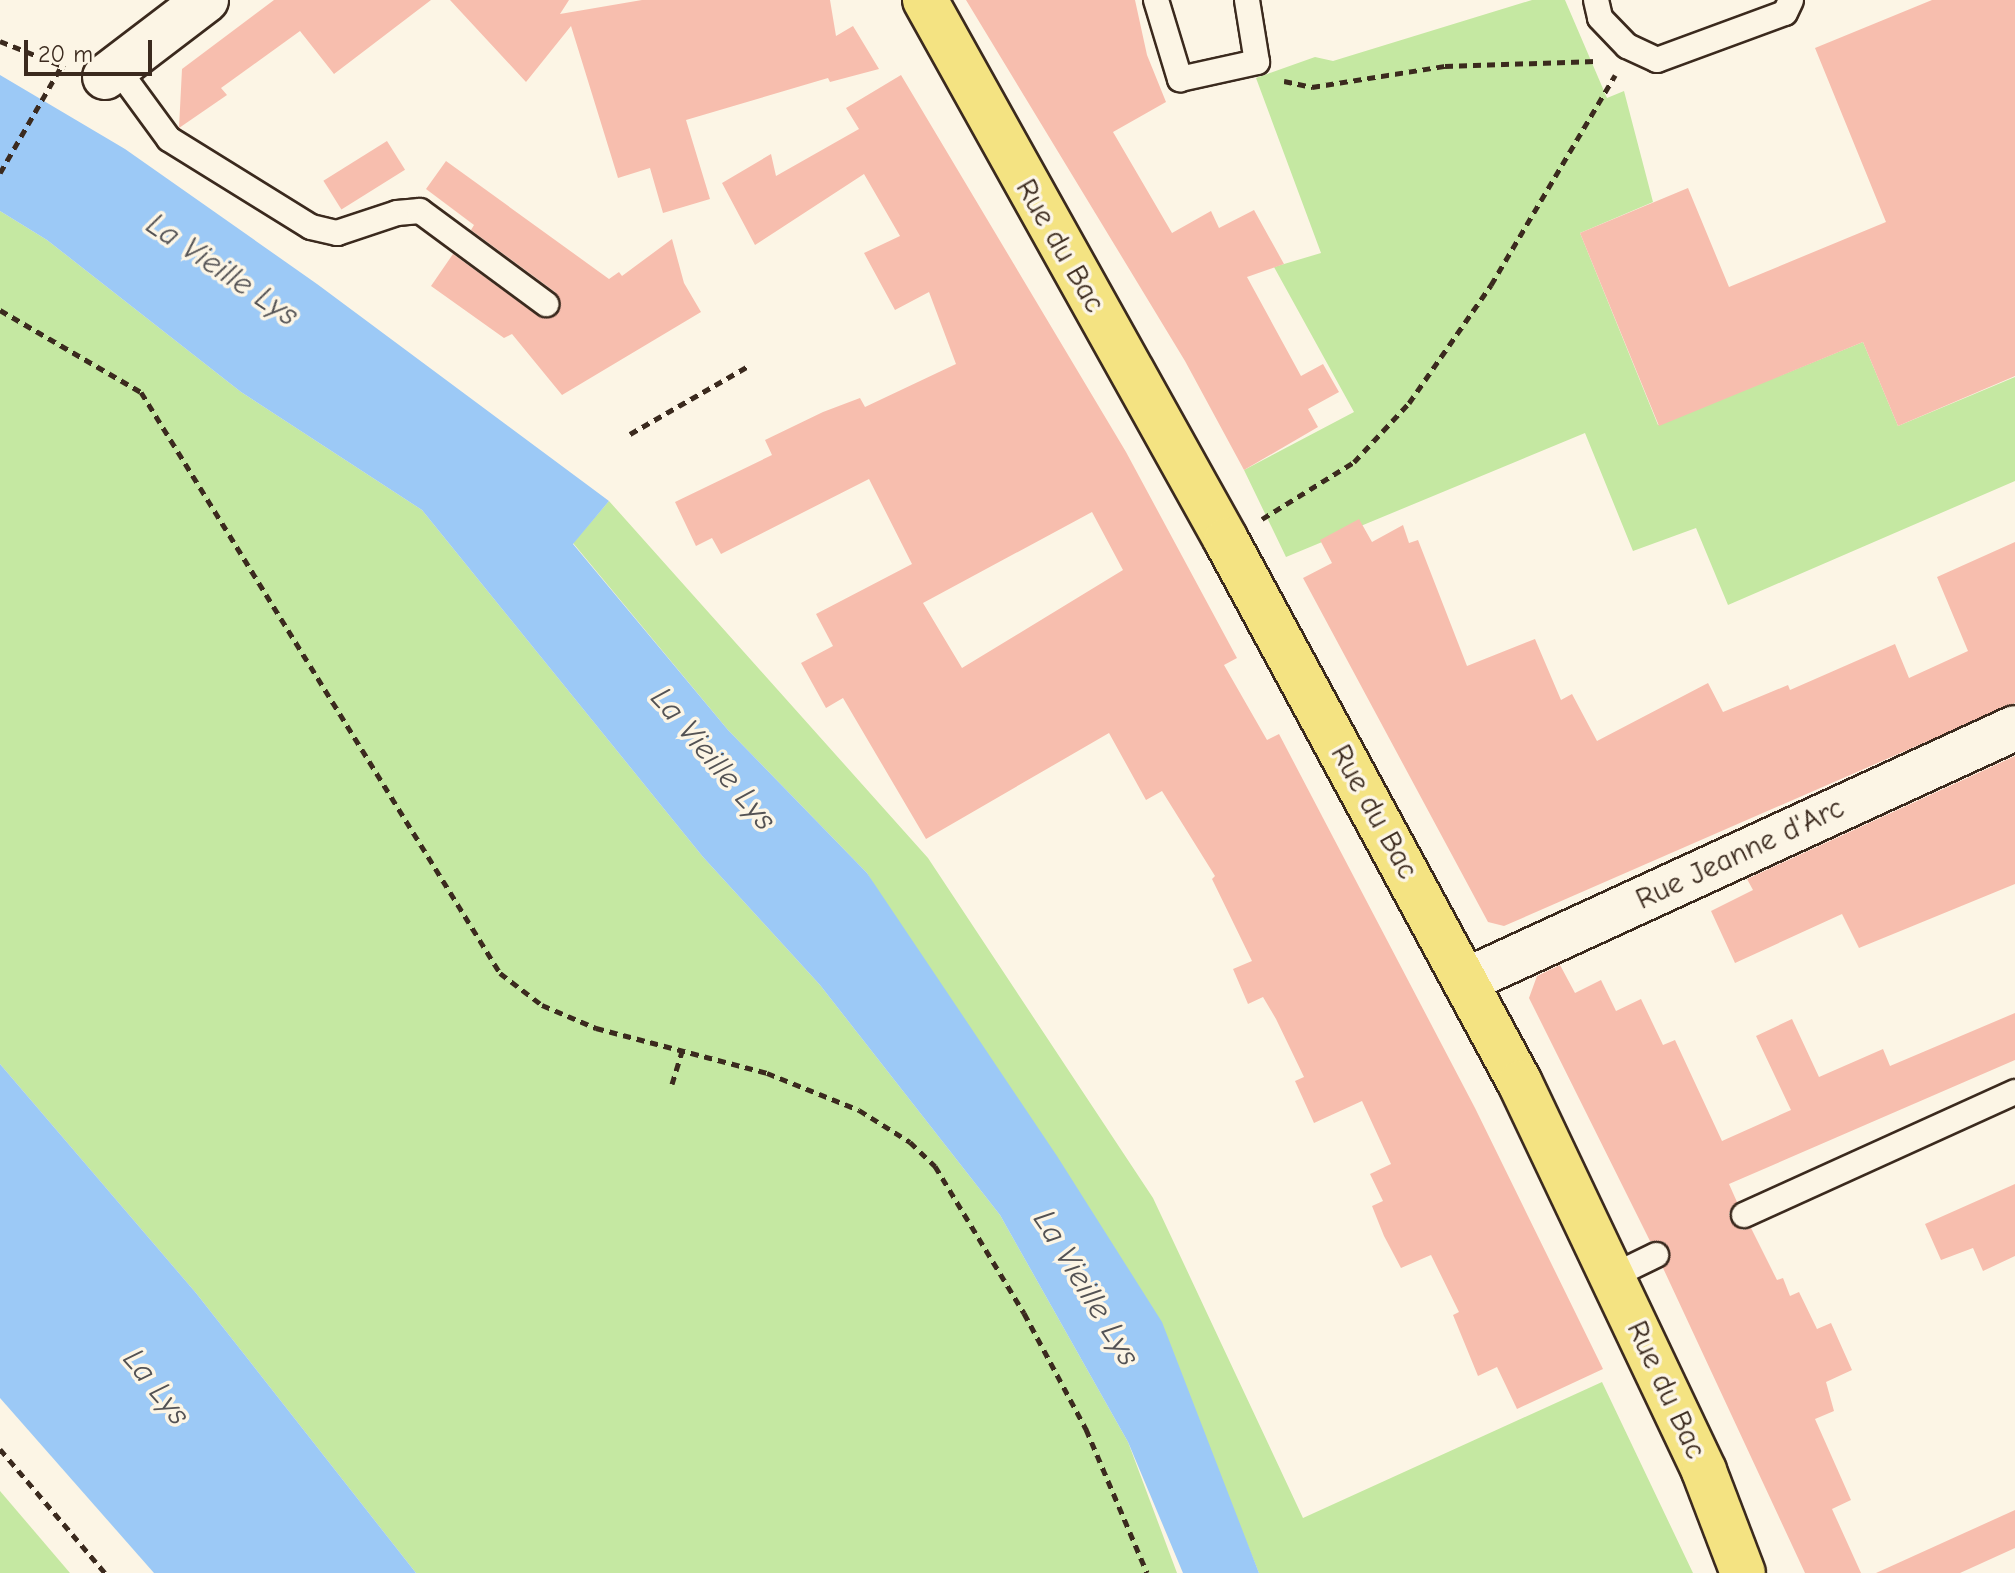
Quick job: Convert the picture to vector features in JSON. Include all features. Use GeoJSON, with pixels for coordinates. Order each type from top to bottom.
{"type":"FeatureCollection","features":[{"type":"Feature","properties":{"kind":"main road","name":"Rue du Bac"},"geometry":{"type":"LineString","coordinates":[[894,0],[1015,168]]}},
{"type":"Feature","properties":{"kind":"main road","name":"Rue du Bac"},"geometry":{"type":"LineString","coordinates":[[925,0],[1015,168],[1226,540],[1465,981],[1613,1276],[1704,1471],[1760,1573]]}},
{"type":"Feature","properties":{"kind":"main road","name":"Rue du Bac"},"geometry":{"type":"LineString","coordinates":[[1704,1471],[1743,1573]]}},
{"type":"Feature","properties":{"kind":"street"},"geometry":{"type":"LineString","coordinates":[[111,73],[206,0]]}},
{"type":"Feature","properties":{"kind":"street","name":"Rue Jeanne d'Arc"},"geometry":{"type":"LineString","coordinates":[[1465,981],[2015,728]]}},
{"type":"Feature","properties":{"kind":"lane"},"geometry":{"type":"LineString","coordinates":[[1156,0],[1180,79],[1257,62],[1247,0]]}},
{"type":"Feature","properties":{"kind":"lane"},"geometry":{"type":"LineString","coordinates":[[1596,0],[1600,18],[1624,53],[1657,60],[1785,13],[1791,0]]}},
{"type":"Feature","properties":{"kind":"lane"},"geometry":{"type":"LineString","coordinates":[[111,73],[169,139],[311,227],[337,233],[397,213],[420,211],[546,304]]}},
{"type":"Feature","properties":{"kind":"lane"},"geometry":{"type":"LineString","coordinates":[[1744,1215],[2015,1092]]}},
{"type":"Feature","properties":{"kind":"lane"},"geometry":{"type":"LineString","coordinates":[[1613,1276],[1656,1255]]}},
{"type":"Feature","properties":{"kind":"path"},"geometry":{"type":"LineString","coordinates":[[0,41],[62,66],[0,173]]}},
{"type":"Feature","properties":{"kind":"path"},"geometry":{"type":"LineString","coordinates":[[1257,62],[1282,81],[1312,87],[1445,66],[1624,53]]}},
{"type":"Feature","properties":{"kind":"path"},"geometry":{"type":"LineString","coordinates":[[1226,540],[1335,477],[1409,403],[1491,285],[1552,176],[1589,125],[1624,53]]}},
{"type":"Feature","properties":{"kind":"path"},"geometry":{"type":"LineString","coordinates":[[0,310],[141,392],[500,973],[542,1005],[596,1028],[683,1048],[859,1110],[910,1142],[935,1166],[1024,1313],[1086,1429],[1147,1573]]}},
{"type":"Feature","properties":{"kind":"path"},"geometry":{"type":"LineString","coordinates":[[630,434],[750,365]]}},
{"type":"Feature","properties":{"kind":"path"},"geometry":{"type":"LineString","coordinates":[[672,1084],[683,1048]]}},
{"type":"Feature","properties":{"kind":"path"},"geometry":{"type":"LineString","coordinates":[[0,1449],[105,1573]]}},
{"type":"Feature","properties":{"kind":"green space"},"geometry":{"type":"Polygon","coordinates":[[[1532,0],[1565,0],[1607,98],[1624,91],[1653,202],[1580,233],[1658,425],[1863,342],[1898,426],[2015,377],[2015,481],[1728,605],[1696,528],[1633,551],[1585,433],[1286,557],[1244,470],[1354,412],[1274,267],[1321,253],[1256,78],[1315,57],[1333,61],[1532,0]]]}},
{"type":"Feature","properties":{"kind":"green space"},"geometry":{"type":"Polygon","coordinates":[[[0,211],[47,240],[241,392],[422,510],[703,857],[820,985],[1000,1215],[1128,1442],[1177,1573],[416,1573],[196,1293],[0,1064],[0,211]]]}},
{"type":"Feature","properties":{"kind":"green space"},"geometry":{"type":"Polygon","coordinates":[[[609,501],[928,858],[1153,1198],[1303,1518],[1602,1382],[1693,1573],[1259,1573],[1224,1487],[867,873],[728,730],[573,543],[609,501]]]}},
{"type":"Feature","properties":{"kind":"green space"},"geometry":{"type":"Polygon","coordinates":[[[0,1491],[70,1573],[0,1573],[0,1491]]]}},
{"type":"Feature","properties":{"kind":"water","name":"La Vieille Lys"},"geometry":{"type":"Polygon","coordinates":[[[0,75],[125,149],[317,284],[609,501],[573,544],[728,730],[867,873],[1057,1156],[1162,1322],[1259,1573],[1183,1573],[1128,1442],[1000,1215],[820,985],[703,857],[422,510],[241,392],[47,240],[0,211],[0,75]]]}},
{"type":"Feature","properties":{"kind":"water","name":"La Lys"},"geometry":{"type":"Polygon","coordinates":[[[0,1064],[196,1293],[416,1573],[154,1573],[0,1398],[0,1064]]]}},
{"type":"Feature","properties":{"kind":"building"},"geometry":{"type":"Polygon","coordinates":[[[274,0],[431,0],[334,74],[300,31],[221,88],[227,95],[179,128],[182,69],[274,0]]]}},
{"type":"Feature","properties":{"kind":"building"},"geometry":{"type":"Polygon","coordinates":[[[450,0],[569,0],[560,14],[642,0],[830,0],[836,36],[853,26],[879,69],[830,82],[828,78],[686,120],[710,199],[663,213],[650,168],[618,178],[571,26],[526,82],[450,0]]]}},
{"type":"Feature","properties":{"kind":"building"},"geometry":{"type":"Polygon","coordinates":[[[966,0],[1135,0],[1147,55],[1166,102],[1113,132],[1172,233],[1211,211],[1219,228],[1254,210],[1284,264],[1247,277],[1301,376],[1323,364],[1339,392],[1308,409],[1318,427],[1244,470],[1185,361],[966,0]]]}},
{"type":"Feature","properties":{"kind":"building"},"geometry":{"type":"Polygon","coordinates":[[[1932,0],[2015,0],[2015,376],[1898,426],[1863,342],[1659,426],[1580,233],[1688,188],[1729,287],[1886,222],[1815,48],[1932,0]]]}},
{"type":"Feature","properties":{"kind":"building"},"geometry":{"type":"Polygon","coordinates":[[[901,75],[1126,452],[1237,658],[1224,665],[1267,740],[1279,734],[1475,1108],[1603,1369],[1517,1409],[1497,1367],[1478,1376],[1453,1315],[1459,1312],[1431,1255],[1401,1268],[1384,1236],[1372,1206],[1383,1201],[1370,1174],[1391,1164],[1362,1101],[1314,1123],[1295,1081],[1304,1077],[1276,1019],[1263,997],[1248,1004],[1233,969],[1252,961],[1212,879],[1215,876],[1162,791],[1146,800],[1109,733],[926,839],[843,698],[826,708],[801,663],[833,646],[816,614],[912,564],[869,479],[721,554],[712,538],[696,546],[675,502],[772,455],[765,440],[860,398],[865,407],[956,364],[929,292],[895,310],[864,253],[900,236],[864,174],[755,245],[722,183],[771,154],[776,176],[859,129],[846,108],[901,75]],[[1092,512],[923,603],[962,668],[1123,570],[1092,512]]]}},
{"type":"Feature","properties":{"kind":"building"},"geometry":{"type":"Polygon","coordinates":[[[387,141],[405,170],[341,210],[323,181],[387,141]]]}},
{"type":"Feature","properties":{"kind":"building"},"geometry":{"type":"Polygon","coordinates":[[[446,161],[609,279],[619,272],[622,276],[672,239],[684,283],[701,312],[562,395],[512,334],[504,338],[431,286],[453,254],[538,316],[551,318],[561,306],[555,292],[471,230],[474,225],[426,189],[446,161]]]}},
{"type":"Feature","properties":{"kind":"building"},"geometry":{"type":"Polygon","coordinates":[[[1359,519],[1372,542],[1403,525],[1409,543],[1418,540],[1467,666],[1535,639],[1561,700],[1572,694],[1597,741],[1708,683],[1723,712],[1788,685],[1790,690],[1895,644],[1909,678],[1968,651],[1937,577],[2015,542],[2015,703],[1504,926],[1488,922],[1303,578],[1332,563],[1320,540],[1359,519]]]}},
{"type":"Feature","properties":{"kind":"building"},"geometry":{"type":"Polygon","coordinates":[[[2015,756],[2015,884],[1859,948],[1842,914],[1735,963],[1711,911],[1753,890],[1747,879],[2015,756]]]}},
{"type":"Feature","properties":{"kind":"building"},"geometry":{"type":"Polygon","coordinates":[[[1560,965],[1575,993],[1601,980],[1616,1011],[1641,999],[1663,1045],[1675,1040],[1722,1141],[1791,1110],[1756,1036],[1792,1019],[1819,1077],[1883,1049],[1890,1066],[2015,1013],[2015,1060],[1729,1184],[1737,1202],[1729,1213],[1731,1222],[1742,1230],[1751,1228],[1777,1280],[1783,1278],[1790,1296],[1799,1292],[1817,1329],[1831,1323],[1852,1370],[1826,1382],[1834,1411],[1815,1419],[1851,1500],[1832,1509],[1861,1573],[1805,1573],[1663,1268],[1670,1249],[1664,1242],[1650,1241],[1529,998],[1537,976],[1560,965]]]}},
{"type":"Feature","properties":{"kind":"building"},"geometry":{"type":"Polygon","coordinates":[[[2015,1184],[2015,1256],[1983,1271],[1973,1248],[1941,1260],[1925,1224],[2015,1184]]]}},
{"type":"Feature","properties":{"kind":"building"},"geometry":{"type":"Polygon","coordinates":[[[2015,1510],[2015,1548],[1960,1573],[1876,1573],[2015,1510]]]}}]}
